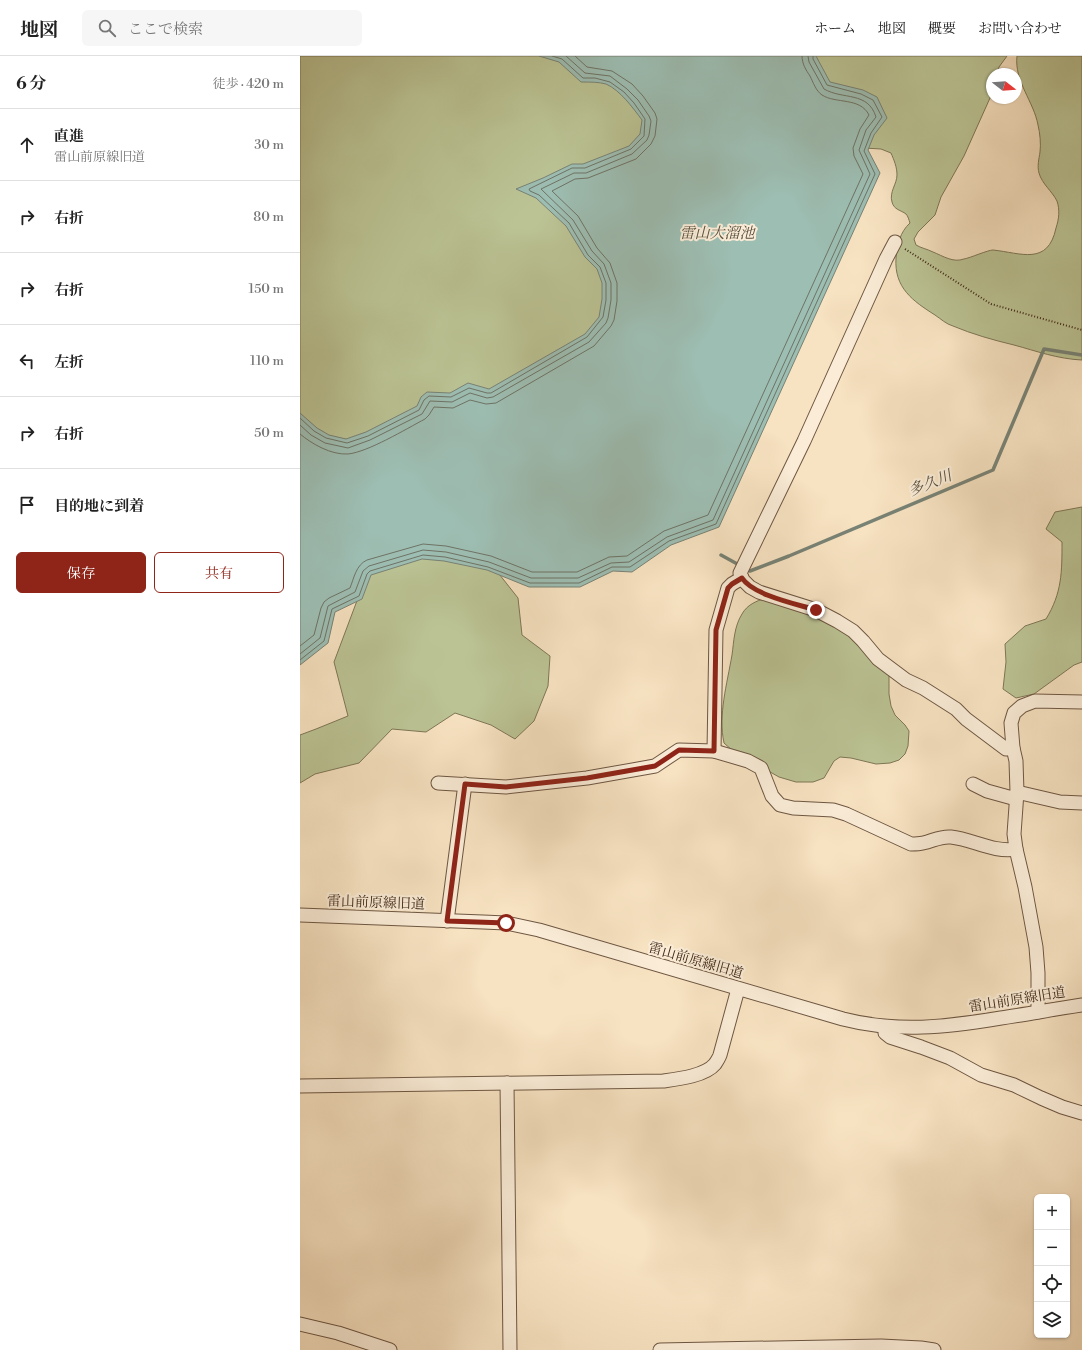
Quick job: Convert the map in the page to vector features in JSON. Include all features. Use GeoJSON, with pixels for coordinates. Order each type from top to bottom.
{"type":"FeatureCollection","features":[{"type":"Feature","properties":{"kind":"street"},"geometry":{"type":"LineString","coordinates":[[714,751],[716,630],[728,588],[742,571],[804,441],[895,242]]}},
{"type":"Feature","properties":{"kind":"street"},"geometry":{"type":"LineString","coordinates":[[742,571],[750,587],[759,592],[816,610],[853,631],[878,659],[906,680],[923,688],[956,709],[966,719],[1006,750],[1013,748]]}},
{"type":"Feature","properties":{"kind":"street"},"geometry":{"type":"LineString","coordinates":[[1038,1012],[1036,947],[1014,834],[1016,761],[1013,748],[1011,723],[1014,713],[1022,706],[1035,701],[1082,702]]}},
{"type":"Feature","properties":{"kind":"street"},"geometry":{"type":"LineString","coordinates":[[438,783],[506,787],[587,778],[655,766],[679,750],[714,751],[748,761],[761,768],[772,796],[780,805],[793,808],[833,810],[846,814],[911,844],[922,844],[941,837],[952,837],[991,847],[1010,850],[1016,849]]}},
{"type":"Feature","properties":{"kind":"street"},"geometry":{"type":"LineString","coordinates":[[447,921],[465,784]]}},
{"type":"Feature","properties":{"kind":"street"},"geometry":{"type":"LineString","coordinates":[[973,784],[987,792],[1060,802],[1082,803]]}},
{"type":"Feature","properties":{"kind":"street","name":"雷山前原線旧道"},"geometry":{"type":"LineString","coordinates":[[300,915],[506,923],[539,930],[856,1022],[886,1027],[924,1028],[952,1026],[1082,1005]]}},
{"type":"Feature","properties":{"kind":"street"},"geometry":{"type":"LineString","coordinates":[[300,1086],[663,1081],[679,1079],[694,1075],[715,1064],[720,1055],[738,989]]}},
{"type":"Feature","properties":{"kind":"street"},"geometry":{"type":"LineString","coordinates":[[886,1027],[885,1033],[890,1037],[950,1058],[981,1075],[1014,1085],[1040,1098],[1082,1113]]}},
{"type":"Feature","properties":{"kind":"street"},"geometry":{"type":"LineString","coordinates":[[507,1083],[510,1350]]}},
{"type":"Feature","properties":{"kind":"street"},"geometry":{"type":"LineString","coordinates":[[300,1324],[338,1333],[390,1350]]}},
{"type":"Feature","properties":{"kind":"street"},"geometry":{"type":"LineString","coordinates":[[660,1350],[881,1346],[934,1350]]}},
{"type":"Feature","properties":{"kind":"path"},"geometry":{"type":"LineString","coordinates":[[895,242],[991,304],[1082,330]]}},
{"type":"Feature","properties":{"kind":"green space"},"geometry":{"type":"Polygon","coordinates":[[[300,56],[568,56],[634,97],[650,129],[614,280],[598,332],[515,385],[362,443],[300,429],[300,56]]]}},
{"type":"Feature","properties":{"kind":"green space"},"geometry":{"type":"Polygon","coordinates":[[[800,56],[1007,56],[999,68],[986,68],[986,104],[987,104],[964,156],[941,197],[935,215],[918,232],[914,239],[916,245],[918,246],[956,260],[993,250],[1023,254],[1040,252],[1047,248],[1052,240],[1057,225],[1059,211],[1055,197],[1042,181],[1039,173],[1039,128],[1033,108],[1022,85],[1022,68],[1017,68],[1017,56],[1082,56],[1082,360],[1047,354],[990,339],[960,329],[950,325],[912,299],[902,286],[898,278],[896,268],[897,248],[904,230],[910,223],[906,214],[893,205],[891,198],[896,182],[896,166],[891,153],[881,149],[864,148],[800,56]]]}},
{"type":"Feature","properties":{"kind":"green space"},"geometry":{"type":"Polygon","coordinates":[[[1082,507],[1082,662],[1074,665],[1034,694],[1016,698],[1003,689],[1006,662],[1005,644],[1025,626],[1046,619],[1055,600],[1060,582],[1062,542],[1046,529],[1055,512],[1082,507]]]}},
{"type":"Feature","properties":{"kind":"green space"},"geometry":{"type":"Polygon","coordinates":[[[415,551],[488,560],[518,598],[522,635],[550,656],[548,686],[534,721],[515,739],[491,725],[455,713],[426,732],[392,729],[359,763],[315,774],[300,783],[300,735],[348,716],[334,662],[370,566],[415,551]]]}},
{"type":"Feature","properties":{"kind":"green space"},"geometry":{"type":"Polygon","coordinates":[[[766,598],[865,635],[885,657],[889,672],[889,694],[891,706],[895,715],[909,731],[908,746],[905,754],[899,760],[890,763],[876,764],[840,757],[834,761],[824,778],[813,782],[796,782],[779,777],[733,751],[724,743],[722,732],[723,710],[736,629],[739,619],[746,608],[755,602],[766,598]]]}},
{"type":"Feature","properties":{"kind":"water","name":"雷山大溜池"},"geometry":{"type":"Polygon","coordinates":[[[539,56],[816,56],[830,82],[863,90],[877,97],[887,118],[874,135],[868,150],[880,173],[719,527],[671,545],[632,572],[613,571],[580,587],[529,587],[487,570],[444,561],[422,559],[371,575],[362,599],[335,612],[328,643],[300,665],[300,413],[317,428],[329,435],[346,439],[366,432],[417,406],[421,397],[427,392],[450,393],[468,383],[489,389],[585,334],[599,317],[602,299],[602,283],[597,269],[585,257],[566,226],[536,198],[516,189],[572,164],[583,164],[629,146],[640,134],[642,120],[635,110],[616,90],[606,84],[581,82],[559,62],[539,56]]]}},
{"type":"Feature","properties":{"kind":"waterway","name":"多久川"},"geometry":{"type":"LineString","coordinates":[[721,555],[750,571],[993,470],[1044,349],[1082,355]]}},
{"type":"Feature","properties":{"kind":"route"},"geometry":{"type":"LineString","coordinates":[[506,923],[447,921],[465,784],[506,787],[587,778],[655,766],[679,750],[714,751],[716,630],[728,588],[742,578],[750,587],[759,592],[816,610]]}}]}
